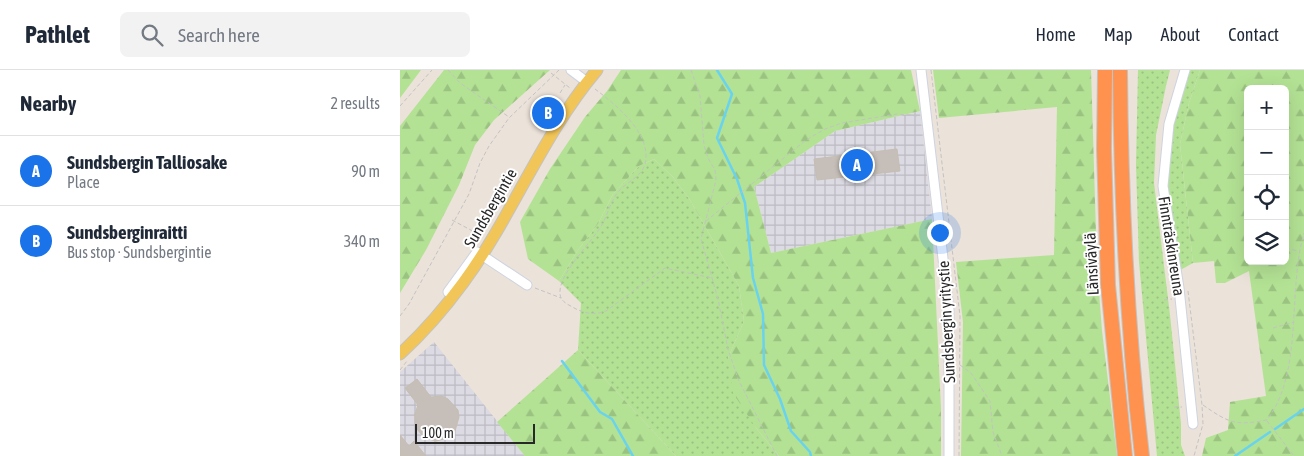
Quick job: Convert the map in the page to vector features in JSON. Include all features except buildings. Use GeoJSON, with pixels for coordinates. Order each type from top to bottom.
{"type":"FeatureCollection","features":[{"type":"Feature","properties":{"kind":"highway"},"geometry":{"type":"LineString","coordinates":[[1097,70],[1104,149]]}},
{"type":"Feature","properties":{"kind":"highway","name":"Länsiväylä"},"geometry":{"type":"LineString","coordinates":[[1105,70],[1104,149],[1108,285],[1125,456]]}},
{"type":"Feature","properties":{"kind":"highway"},"geometry":{"type":"LineString","coordinates":[[1120,70],[1120,154],[1127,288],[1142,456]]}},
{"type":"Feature","properties":{"kind":"highway"},"geometry":{"type":"LineString","coordinates":[[1120,154],[1128,70]]}},
{"type":"Feature","properties":{"kind":"main road","name":"Sundsbergintie"},"geometry":{"type":"LineString","coordinates":[[479,253],[485,238],[554,117],[586,77],[597,70]]}},
{"type":"Feature","properties":{"kind":"main road","name":"Sundsbergintie"},"geometry":{"type":"LineString","coordinates":[[400,354],[437,315],[463,283],[479,253],[586,77]]}},
{"type":"Feature","properties":{"kind":"main road","name":"Sundsbergintie"},"geometry":{"type":"LineString","coordinates":[[400,346],[448,292]]}},
{"type":"Feature","properties":{"kind":"street"},"geometry":{"type":"LineString","coordinates":[[571,70],[586,77]]}},
{"type":"Feature","properties":{"kind":"street","name":"Sundsbergin yritystie"},"geometry":{"type":"LineString","coordinates":[[920,70],[949,310],[949,456]]}},
{"type":"Feature","properties":{"kind":"street","name":"Finnträskinreuna"},"geometry":{"type":"LineString","coordinates":[[1185,70],[1169,124],[1163,186],[1179,288],[1193,424]]}},
{"type":"Feature","properties":{"kind":"street"},"geometry":{"type":"LineString","coordinates":[[479,253],[527,285]]}},
{"type":"Feature","properties":{"kind":"street","name":"Sundsbergintie"},"geometry":{"type":"LineString","coordinates":[[448,292],[479,253]]}},
{"type":"Feature","properties":{"kind":"street"},"geometry":{"type":"LineString","coordinates":[[950,348],[961,348]]}},
{"type":"Feature","properties":{"kind":"path"},"geometry":{"type":"LineString","coordinates":[[400,106],[432,70]]}},
{"type":"Feature","properties":{"kind":"path"},"geometry":{"type":"LineString","coordinates":[[448,70],[460,84],[509,118]]}},
{"type":"Feature","properties":{"kind":"path","name":"Sundsbergintie"},"geometry":{"type":"LineString","coordinates":[[400,316],[409,304],[453,220],[469,194],[480,163],[489,146],[509,118],[558,70]]}},
{"type":"Feature","properties":{"kind":"path"},"geometry":{"type":"LineString","coordinates":[[690,70],[700,96],[704,145],[708,158],[715,170],[716,180],[701,239],[728,349],[738,378],[777,456]]}},
{"type":"Feature","properties":{"kind":"path"},"geometry":{"type":"LineString","coordinates":[[552,74],[566,85],[560,93]]}},
{"type":"Feature","properties":{"kind":"path"},"geometry":{"type":"LineString","coordinates":[[586,77],[628,119],[642,139],[646,160],[638,176],[619,191],[594,237],[569,270],[560,291],[564,303],[578,310],[596,315],[606,311],[664,268],[712,278]]}},
{"type":"Feature","properties":{"kind":"path"},"geometry":{"type":"LineString","coordinates":[[704,222],[806,140],[825,129],[842,123],[896,114],[915,116]]}},
{"type":"Feature","properties":{"kind":"path"},"geometry":{"type":"LineString","coordinates":[[453,220],[485,238]]}},
{"type":"Feature","properties":{"kind":"path"},"geometry":{"type":"LineString","coordinates":[[1202,404],[1223,419],[1238,424],[1267,420],[1275,410],[1282,395],[1288,372],[1295,322],[1298,252],[1304,232]]}},
{"type":"Feature","properties":{"kind":"path"},"geometry":{"type":"LineString","coordinates":[[1289,249],[1298,252]]}},
{"type":"Feature","properties":{"kind":"path"},"geometry":{"type":"LineString","coordinates":[[527,285],[561,298]]}},
{"type":"Feature","properties":{"kind":"path"},"geometry":{"type":"LineString","coordinates":[[1188,288],[1203,424],[1194,456]]}},
{"type":"Feature","properties":{"kind":"path"},"geometry":{"type":"LineString","coordinates":[[1273,328],[1295,322]]}},
{"type":"Feature","properties":{"kind":"path"},"geometry":{"type":"LineString","coordinates":[[960,365],[971,373],[990,402],[993,432],[1002,456]]}},
{"type":"Feature","properties":{"kind":"path"},"geometry":{"type":"LineString","coordinates":[[1267,420],[1294,456]]}},
{"type":"Feature","properties":{"kind":"shaded area"},"geometry":{"type":"Polygon","coordinates":[[[920,111],[932,219],[771,253],[754,187],[835,131],[920,111]]]}},
{"type":"Feature","properties":{"kind":"shaded area"},"geometry":{"type":"Polygon","coordinates":[[[434,342],[525,456],[400,456],[400,372],[434,342]]]}},
{"type":"Feature","properties":{"kind":"green space"},"geometry":{"type":"Polygon","coordinates":[[[400,70],[421,70],[400,98],[400,70]]]}},
{"type":"Feature","properties":{"kind":"green space"},"geometry":{"type":"Polygon","coordinates":[[[444,70],[550,70],[494,120],[475,145],[459,185],[426,250],[400,293],[400,126],[444,70]]]}},
{"type":"Feature","properties":{"kind":"green space"},"geometry":{"type":"Polygon","coordinates":[[[621,70],[911,70],[920,111],[835,131],[754,187],[771,253],[932,219],[941,409],[941,456],[779,456],[756,428],[733,393],[728,358],[744,321],[739,286],[690,200],[673,177],[654,159],[639,166],[613,194],[598,224],[578,250],[559,281],[528,259],[520,222],[550,169],[585,117],[607,91],[621,70]]]}},
{"type":"Feature","properties":{"kind":"green space"},"geometry":{"type":"Polygon","coordinates":[[[933,70],[1091,70],[1097,266],[1102,331],[1117,456],[961,456],[963,322],[956,262],[1054,255],[1057,107],[939,118],[933,70]]]}},
{"type":"Feature","properties":{"kind":"green space"},"geometry":{"type":"Polygon","coordinates":[[[1138,70],[1170,70],[1156,135],[1154,183],[1170,315],[1181,424],[1181,445],[1185,456],[1157,456],[1139,262],[1136,165],[1138,70]]]}},
{"type":"Feature","properties":{"kind":"green space"},"geometry":{"type":"Polygon","coordinates":[[[1180,70],[1200,70],[1189,103],[1180,144],[1193,263],[1173,274],[1167,197],[1168,115],[1180,70]]]}},
{"type":"Feature","properties":{"kind":"green space"},"geometry":{"type":"Polygon","coordinates":[[[1200,70],[1304,70],[1304,456],[1202,456],[1206,438],[1228,430],[1230,402],[1266,396],[1249,271],[1225,283],[1216,283],[1214,261],[1193,263],[1180,144],[1189,103],[1200,70]]]}},
{"type":"Feature","properties":{"kind":"green space"},"geometry":{"type":"Polygon","coordinates":[[[654,159],[673,177],[690,200],[739,286],[744,321],[728,358],[756,428],[779,456],[676,456],[578,350],[581,303],[559,281],[578,250],[598,224],[613,194],[639,166],[654,159]]]}},
{"type":"Feature","properties":{"kind":"green space"},"geometry":{"type":"Polygon","coordinates":[[[578,350],[676,456],[525,456],[497,422],[578,350]]]}},
{"type":"Feature","properties":{"kind":"waterway"},"geometry":{"type":"LineString","coordinates":[[717,70],[732,94],[717,138],[737,179],[745,203],[753,278],[763,314],[764,365],[780,399],[791,431],[810,452],[811,456]]}},
{"type":"Feature","properties":{"kind":"waterway"},"geometry":{"type":"LineString","coordinates":[[562,361],[600,412],[612,419],[633,456]]}},
{"type":"Feature","properties":{"kind":"waterway"},"geometry":{"type":"LineString","coordinates":[[1275,429],[1304,409]]}},
{"type":"Feature","properties":{"kind":"waterway"},"geometry":{"type":"LineString","coordinates":[[1235,456],[1270,432]]}},
{"type":"Feature","properties":{"kind":"place","name":"Sundsberginraitti"},"geometry":{"type":"Point","coordinates":[548,113]}},
{"type":"Feature","properties":{"kind":"place","name":"Sundsbergin Talliosake"},"geometry":{"type":"Point","coordinates":[857,165]}}]}
